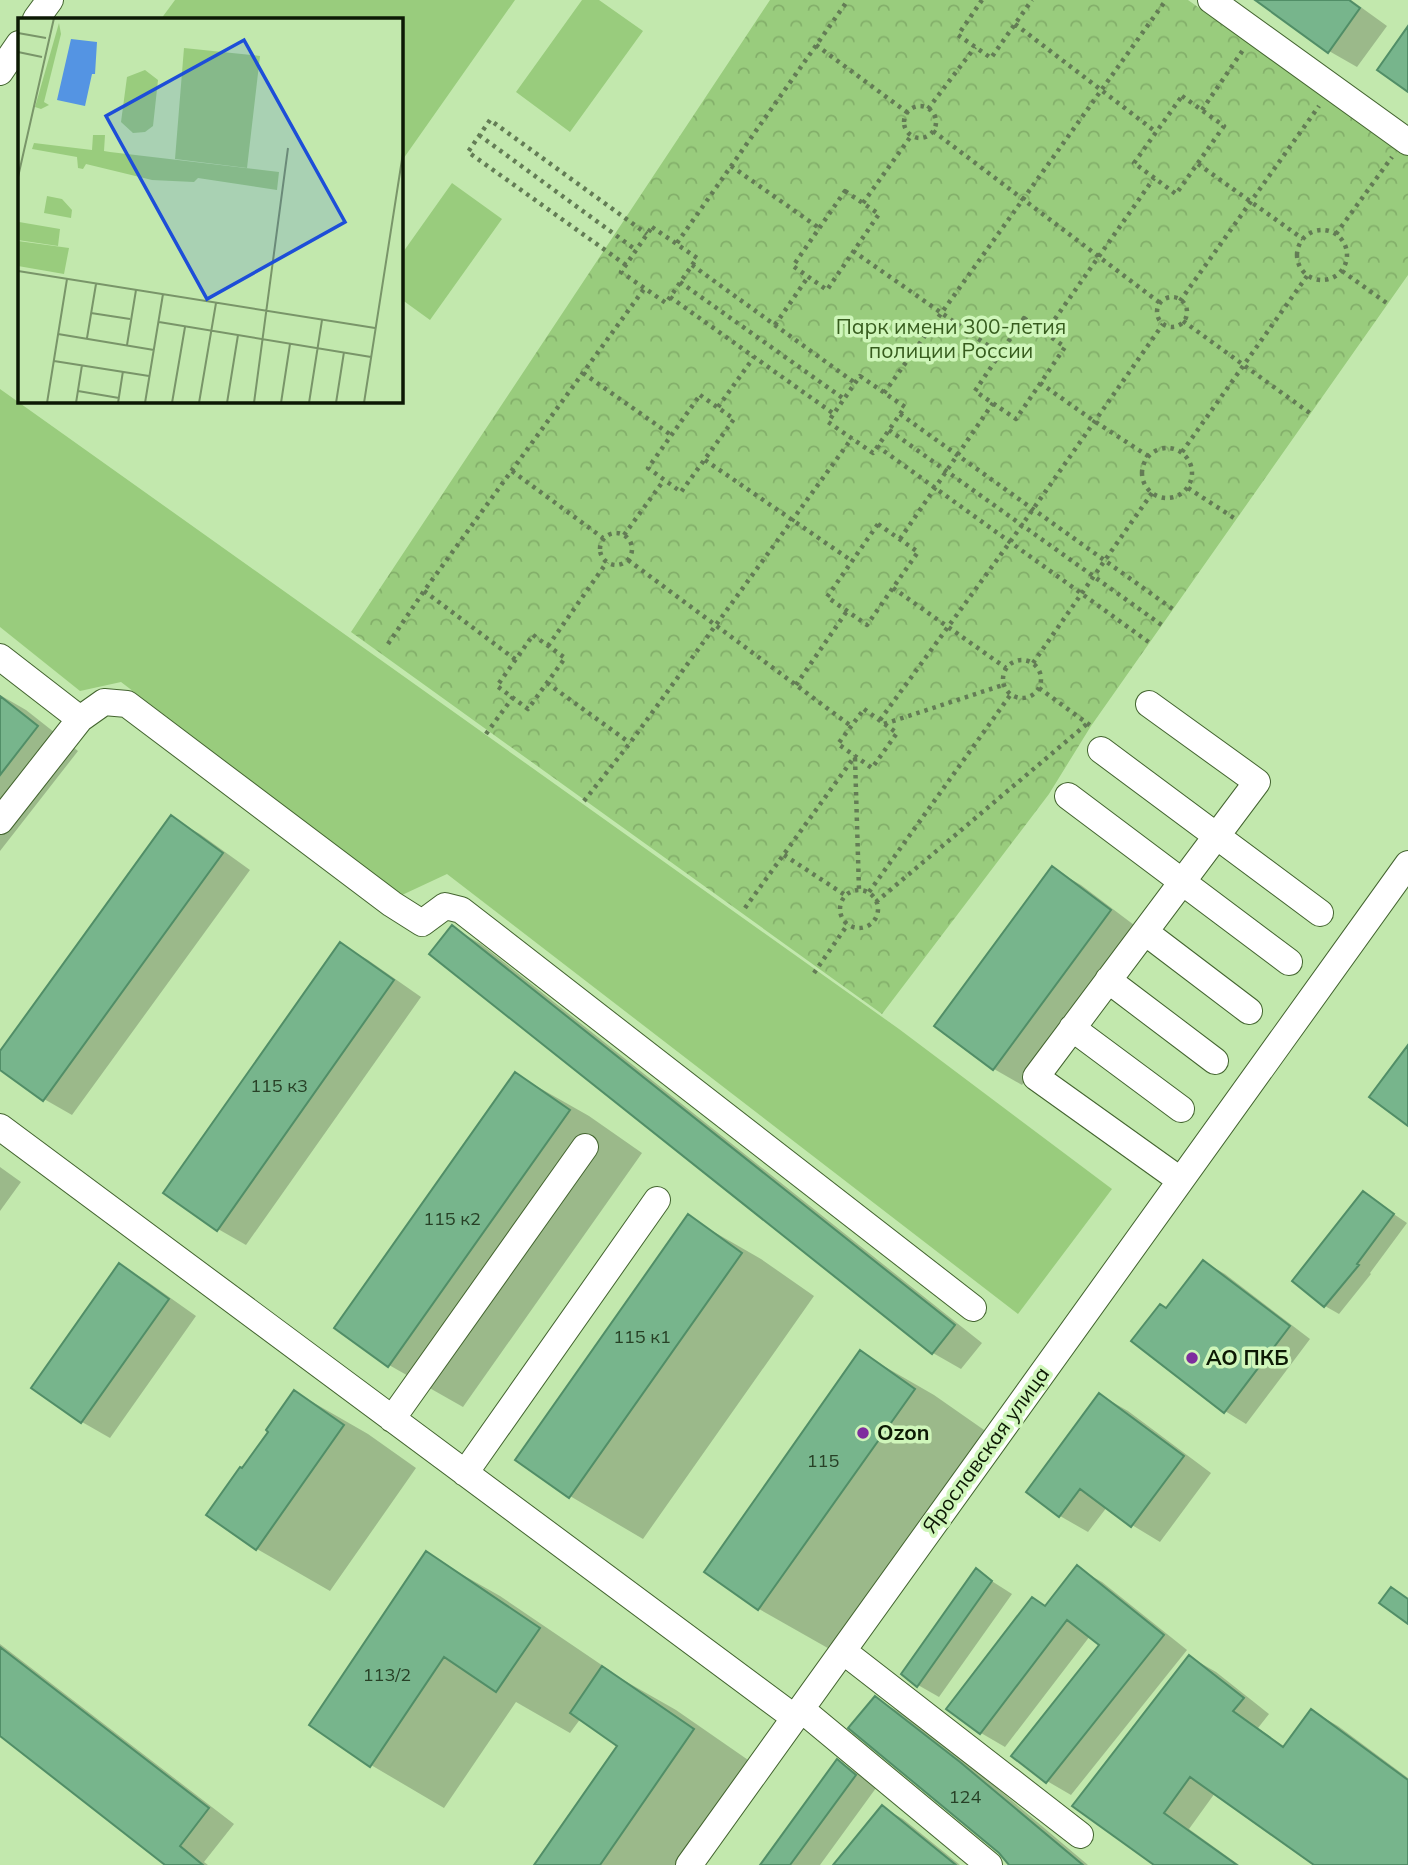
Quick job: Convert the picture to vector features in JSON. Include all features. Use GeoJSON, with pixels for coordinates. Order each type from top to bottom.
{"type":"FeatureCollection","features":[{"type":"Feature","properties":{"kind":"street"},"geometry":{"type":"LineString","coordinates":[[37,18],[50,0]]}},
{"type":"Feature","properties":{"kind":"street"},"geometry":{"type":"LineString","coordinates":[[1211,0],[1406,141]]}},
{"type":"Feature","properties":{"kind":"street"},"geometry":{"type":"LineString","coordinates":[[0,72],[18,45]]}},
{"type":"Feature","properties":{"kind":"street"},"geometry":{"type":"LineString","coordinates":[[0,657],[80,719]]}},
{"type":"Feature","properties":{"kind":"street"},"geometry":{"type":"LineString","coordinates":[[0,821],[80,719],[104,702],[127,704],[392,904],[422,923],[445,906],[461,910],[973,1308]]}},
{"type":"Feature","properties":{"kind":"street"},"geometry":{"type":"LineString","coordinates":[[1149,704],[1257,782],[1036,1077],[1180,1180]]}},
{"type":"Feature","properties":{"kind":"street"},"geometry":{"type":"LineString","coordinates":[[1101,750],[1320,913]]}},
{"type":"Feature","properties":{"kind":"street"},"geometry":{"type":"LineString","coordinates":[[1068,796],[1289,962]]}},
{"type":"Feature","properties":{"kind":"street","name":"Ярославская улица"},"geometry":{"type":"LineString","coordinates":[[689,1865],[1408,864]]}},
{"type":"Feature","properties":{"kind":"street"},"geometry":{"type":"LineString","coordinates":[[1144,932],[1249,1010]]}},
{"type":"Feature","properties":{"kind":"street"},"geometry":{"type":"LineString","coordinates":[[1108,980],[1215,1060]]}},
{"type":"Feature","properties":{"kind":"street"},"geometry":{"type":"LineString","coordinates":[[1072,1028],[1181,1109]]}},
{"type":"Feature","properties":{"kind":"street"},"geometry":{"type":"LineString","coordinates":[[0,1127],[465,1473],[798,1713],[989,1865]]}},
{"type":"Feature","properties":{"kind":"street"},"geometry":{"type":"LineString","coordinates":[[392,1419],[584,1147]]}},
{"type":"Feature","properties":{"kind":"street"},"geometry":{"type":"LineString","coordinates":[[465,1473],[657,1200]]}},
{"type":"Feature","properties":{"kind":"street"},"geometry":{"type":"LineString","coordinates":[[843,1651],[1080,1835]]}},
{"type":"Feature","properties":{"kind":"path"},"geometry":{"type":"LineString","coordinates":[[677,243],[848,0]]}},
{"type":"Feature","properties":{"kind":"path"},"geometry":{"type":"LineString","coordinates":[[982,0],[958,35],[991,58],[1032,0]]}},
{"type":"Feature","properties":{"kind":"path"},"geometry":{"type":"LineString","coordinates":[[884,393],[1166,0]]}},
{"type":"Feature","properties":{"kind":"path"},"geometry":{"type":"LineString","coordinates":[[1015,24],[1156,132]]}},
{"type":"Feature","properties":{"kind":"path"},"geometry":{"type":"LineString","coordinates":[[1202,110],[1255,32]]}},
{"type":"Feature","properties":{"kind":"path"},"geometry":{"type":"LineString","coordinates":[[816,45],[908,113]]}},
{"type":"Feature","properties":{"kind":"path"},"geometry":{"type":"LineString","coordinates":[[928,108],[975,47]]}},
{"type":"Feature","properties":{"kind":"path"},"geometry":{"type":"LineString","coordinates":[[1180,301],[1332,88]]}},
{"type":"Feature","properties":{"kind":"path"},"geometry":{"type":"LineString","coordinates":[[1182,96],[1202,110],[1224,126],[1176,194],[1134,163],[1182,96]]}},
{"type":"Feature","properties":{"kind":"path"},"geometry":{"type":"LineString","coordinates":[[918,106],[928,108],[936,118],[933,131],[920,139],[911,136],[905,128],[904,120],[908,113],[918,106]]}},
{"type":"Feature","properties":{"kind":"path"},"geometry":{"type":"LineString","coordinates":[[626,265],[468,152],[479,135],[490,120],[647,234]]}},
{"type":"Feature","properties":{"kind":"path"},"geometry":{"type":"LineString","coordinates":[[933,131],[1160,303]]}},
{"type":"Feature","properties":{"kind":"path"},"geometry":{"type":"LineString","coordinates":[[479,135],[636,250]]}},
{"type":"Feature","properties":{"kind":"path"},"geometry":{"type":"LineString","coordinates":[[863,203],[911,136]]}},
{"type":"Feature","properties":{"kind":"path"},"geometry":{"type":"LineString","coordinates":[[1336,234],[1406,141]]}},
{"type":"Feature","properties":{"kind":"path"},"geometry":{"type":"LineString","coordinates":[[1198,163],[1303,239]]}},
{"type":"Feature","properties":{"kind":"path"},"geometry":{"type":"LineString","coordinates":[[731,166],[819,228]]}},
{"type":"Feature","properties":{"kind":"path"},"geometry":{"type":"LineString","coordinates":[[1045,333],[1154,178]]}},
{"type":"Feature","properties":{"kind":"path"},"geometry":{"type":"LineString","coordinates":[[845,191],[879,214],[827,290],[793,266],[819,228],[845,191]]}},
{"type":"Feature","properties":{"kind":"path"},"geometry":{"type":"LineString","coordinates":[[652,227],[697,258],[666,303],[621,272],[647,234],[652,227]]}},
{"type":"Feature","properties":{"kind":"path"},"geometry":{"type":"LineString","coordinates":[[1329,230],[1336,234],[1346,248],[1346,263],[1342,271],[1328,280],[1307,276],[1300,268],[1297,257],[1298,246],[1303,239],[1315,231],[1329,230]]}},
{"type":"Feature","properties":{"kind":"path"},"geometry":{"type":"LineString","coordinates":[[853,251],[1000,354]]}},
{"type":"Feature","properties":{"kind":"path"},"geometry":{"type":"LineString","coordinates":[[692,265],[855,383]]}},
{"type":"Feature","properties":{"kind":"path"},"geometry":{"type":"LineString","coordinates":[[1342,271],[1388,304]]}},
{"type":"Feature","properties":{"kind":"path"},"geometry":{"type":"LineString","coordinates":[[1182,452],[1307,276]]}},
{"type":"Feature","properties":{"kind":"path"},"geometry":{"type":"LineString","coordinates":[[775,325],[808,277]]}},
{"type":"Feature","properties":{"kind":"path"},"geometry":{"type":"LineString","coordinates":[[680,282],[844,398]]}},
{"type":"Feature","properties":{"kind":"path"},"geometry":{"type":"LineString","coordinates":[[388,644],[644,289]]}},
{"type":"Feature","properties":{"kind":"path"},"geometry":{"type":"LineString","coordinates":[[670,297],[834,414]]}},
{"type":"Feature","properties":{"kind":"path"},"geometry":{"type":"LineString","coordinates":[[1172,297],[1184,304],[1186,315],[1183,321],[1172,327],[1163,324],[1157,314],[1160,303],[1172,297]]}},
{"type":"Feature","properties":{"kind":"path"},"geometry":{"type":"LineString","coordinates":[[1024,318],[1045,333],[1065,346],[1016,419],[975,391],[1024,318]]}},
{"type":"Feature","properties":{"kind":"path"},"geometry":{"type":"LineString","coordinates":[[1183,321],[1311,414]]}},
{"type":"Feature","properties":{"kind":"path"},"geometry":{"type":"LineString","coordinates":[[882,722],[1163,324]]}},
{"type":"Feature","properties":{"kind":"path"},"geometry":{"type":"LineString","coordinates":[[717,407],[754,357]]}},
{"type":"Feature","properties":{"kind":"path"},"geometry":{"type":"LineString","coordinates":[[583,373],[671,436]]}},
{"type":"Feature","properties":{"kind":"path"},"geometry":{"type":"LineString","coordinates":[[860,376],[905,407],[873,453],[828,422],[844,398],[860,376]]}},
{"type":"Feature","properties":{"kind":"path"},"geometry":{"type":"LineString","coordinates":[[1040,383],[1148,456]]}},
{"type":"Feature","properties":{"kind":"path"},"geometry":{"type":"LineString","coordinates":[[700,395],[717,407],[734,419],[681,492],[648,468],[700,395]]}},
{"type":"Feature","properties":{"kind":"path"},"geometry":{"type":"LineString","coordinates":[[900,539],[993,403]]}},
{"type":"Feature","properties":{"kind":"path"},"geometry":{"type":"LineString","coordinates":[[900,414],[1174,610]]}},
{"type":"Feature","properties":{"kind":"path"},"geometry":{"type":"LineString","coordinates":[[889,430],[1163,626]]}},
{"type":"Feature","properties":{"kind":"path"},"geometry":{"type":"LineString","coordinates":[[584,801],[630,743],[852,438]]}},
{"type":"Feature","properties":{"kind":"path"},"geometry":{"type":"LineString","coordinates":[[877,446],[1150,643]]}},
{"type":"Feature","properties":{"kind":"path"},"geometry":{"type":"LineString","coordinates":[[1160,448],[1174,448],[1182,452],[1192,465],[1192,480],[1188,488],[1174,497],[1166,498],[1152,493],[1145,485],[1142,474],[1143,464],[1148,456],[1160,448]]}},
{"type":"Feature","properties":{"kind":"path"},"geometry":{"type":"LineString","coordinates":[[705,460],[852,561]]}},
{"type":"Feature","properties":{"kind":"path"},"geometry":{"type":"LineString","coordinates":[[512,471],[603,538]]}},
{"type":"Feature","properties":{"kind":"path"},"geometry":{"type":"LineString","coordinates":[[625,535],[664,480]]}},
{"type":"Feature","properties":{"kind":"path"},"geometry":{"type":"LineString","coordinates":[[1188,488],[1237,520]]}},
{"type":"Feature","properties":{"kind":"path"},"geometry":{"type":"LineString","coordinates":[[1033,663],[1152,493]]}},
{"type":"Feature","properties":{"kind":"path"},"geometry":{"type":"LineString","coordinates":[[878,524],[918,552],[867,625],[827,597],[852,561],[878,524]]}},
{"type":"Feature","properties":{"kind":"path"},"geometry":{"type":"LineString","coordinates":[[614,532],[625,535],[632,544],[628,560],[616,565],[607,562],[601,554],[600,545],[603,538],[614,532]]}},
{"type":"Feature","properties":{"kind":"path"},"geometry":{"type":"LineString","coordinates":[[628,560],[851,726]]}},
{"type":"Feature","properties":{"kind":"path"},"geometry":{"type":"LineString","coordinates":[[548,646],[607,562]]}},
{"type":"Feature","properties":{"kind":"path"},"geometry":{"type":"LineString","coordinates":[[893,588],[1006,668]]}},
{"type":"Feature","properties":{"kind":"path"},"geometry":{"type":"LineString","coordinates":[[424,591],[516,660]]}},
{"type":"Feature","properties":{"kind":"path"},"geometry":{"type":"LineString","coordinates":[[796,685],[847,611]]}},
{"type":"Feature","properties":{"kind":"path"},"geometry":{"type":"LineString","coordinates":[[533,635],[548,646],[565,658],[528,709],[497,686],[533,635]]}},
{"type":"Feature","properties":{"kind":"path"},"geometry":{"type":"LineString","coordinates":[[1025,660],[1033,663],[1041,673],[1039,688],[1032,695],[1023,698],[1010,694],[1003,685],[1006,668],[1013,662],[1025,660]]}},
{"type":"Feature","properties":{"kind":"path"},"geometry":{"type":"LineString","coordinates":[[547,683],[630,743]]}},
{"type":"Feature","properties":{"kind":"path"},"geometry":{"type":"LineString","coordinates":[[882,722],[1003,685]]}},
{"type":"Feature","properties":{"kind":"path"},"geometry":{"type":"LineString","coordinates":[[876,902],[1089,724],[1039,688]]}},
{"type":"Feature","properties":{"kind":"path"},"geometry":{"type":"LineString","coordinates":[[869,892],[1010,694]]}},
{"type":"Feature","properties":{"kind":"path"},"geometry":{"type":"LineString","coordinates":[[486,734],[513,697]]}},
{"type":"Feature","properties":{"kind":"path"},"geometry":{"type":"LineString","coordinates":[[864,709],[882,722],[897,733],[872,768],[838,744],[864,709]]}},
{"type":"Feature","properties":{"kind":"path"},"geometry":{"type":"LineString","coordinates":[[744,908],[855,756]]}},
{"type":"Feature","properties":{"kind":"path"},"geometry":{"type":"LineString","coordinates":[[855,756],[859,890]]}},
{"type":"Feature","properties":{"kind":"path"},"geometry":{"type":"LineString","coordinates":[[784,855],[845,895]]}},
{"type":"Feature","properties":{"kind":"path"},"geometry":{"type":"LineString","coordinates":[[853,890],[869,892],[878,906],[877,916],[863,928],[853,927],[844,921],[839,912],[841,902],[845,895],[853,890]]}},
{"type":"Feature","properties":{"kind":"path"},"geometry":{"type":"LineString","coordinates":[[814,973],[848,924]]}},
{"type":"Feature","properties":{"kind":"green space"},"geometry":{"type":"Polygon","coordinates":[[[175,0],[515,0],[402,161],[402,18],[162,18],[175,0]]]}},
{"type":"Feature","properties":{"kind":"green space"},"geometry":{"type":"Polygon","coordinates":[[[582,0],[599,0],[643,31],[570,132],[516,92],[582,0]]]}},
{"type":"Feature","properties":{"kind":"green space","name":"Парк имени 300-летия полиции России"},"geometry":{"type":"Polygon","coordinates":[[[770,0],[1188,0],[1408,155],[1408,275],[1091,726],[1049,794],[882,1014],[351,632],[770,0]]]}},
{"type":"Feature","properties":{"kind":"green space"},"geometry":{"type":"Polygon","coordinates":[[[452,183],[502,219],[430,320],[402,300],[402,254],[452,183]]]}},
{"type":"Feature","properties":{"kind":"green space"},"geometry":{"type":"Polygon","coordinates":[[[0,389],[899,1029],[1112,1189],[1018,1314],[447,874],[402,895],[121,682],[80,691],[0,627],[0,389]]]}},
{"type":"Feature","properties":{"kind":"building"},"geometry":{"type":"Polygon","coordinates":[[[1255,0],[1349,0],[1360,8],[1328,53],[1255,0]]]}},
{"type":"Feature","properties":{"kind":"building"},"geometry":{"type":"Polygon","coordinates":[[[1408,26],[1408,92],[1377,70],[1408,26]]]}},
{"type":"Feature","properties":{"kind":"building"},"geometry":{"type":"Polygon","coordinates":[[[0,696],[38,726],[0,775],[0,696]]]}},
{"type":"Feature","properties":{"kind":"building"},"geometry":{"type":"Polygon","coordinates":[[[171,815],[223,853],[43,1101],[0,1070],[0,1051],[171,815]]]}},
{"type":"Feature","properties":{"kind":"building"},"geometry":{"type":"Polygon","coordinates":[[[1052,866],[1111,910],[993,1070],[934,1026],[1052,866]]]}},
{"type":"Feature","properties":{"kind":"building"},"geometry":{"type":"Polygon","coordinates":[[[452,925],[955,1325],[932,1354],[429,954],[452,925]]]}},
{"type":"Feature","properties":{"kind":"building"},"geometry":{"type":"Polygon","coordinates":[[[340,942],[394,980],[217,1231],[163,1193],[340,942]]]}},
{"type":"Feature","properties":{"kind":"building"},"geometry":{"type":"Polygon","coordinates":[[[1408,1045],[1408,1126],[1369,1097],[1408,1045]]]}},
{"type":"Feature","properties":{"kind":"building"},"geometry":{"type":"Polygon","coordinates":[[[515,1072],[570,1110],[388,1367],[334,1328],[515,1072]]]}},
{"type":"Feature","properties":{"kind":"building"},"geometry":{"type":"Polygon","coordinates":[[[1363,1191],[1394,1214],[1357,1264],[1359,1265],[1324,1307],[1292,1281],[1363,1191]]]}},
{"type":"Feature","properties":{"kind":"building"},"geometry":{"type":"Polygon","coordinates":[[[688,1214],[742,1253],[569,1498],[515,1460],[688,1214]]]}},
{"type":"Feature","properties":{"kind":"building"},"geometry":{"type":"Polygon","coordinates":[[[1203,1260],[1290,1326],[1224,1413],[1131,1341],[1160,1304],[1166,1308],[1203,1260]]]}},
{"type":"Feature","properties":{"kind":"building"},"geometry":{"type":"Polygon","coordinates":[[[119,1263],[169,1299],[81,1423],[31,1388],[119,1263]]]}},
{"type":"Feature","properties":{"kind":"building"},"geometry":{"type":"Polygon","coordinates":[[[860,1350],[915,1389],[758,1610],[704,1572],[860,1350]]]}},
{"type":"Feature","properties":{"kind":"building"},"geometry":{"type":"Polygon","coordinates":[[[294,1390],[344,1425],[256,1550],[206,1515],[268,1432],[266,1430],[294,1390]]]}},
{"type":"Feature","properties":{"kind":"building"},"geometry":{"type":"Polygon","coordinates":[[[1099,1393],[1184,1456],[1131,1527],[1080,1489],[1059,1517],[1026,1492],[1099,1393]]]}},
{"type":"Feature","properties":{"kind":"building"},"geometry":{"type":"Polygon","coordinates":[[[426,1551],[540,1628],[496,1692],[444,1657],[370,1767],[309,1725],[426,1551]]]}},
{"type":"Feature","properties":{"kind":"building"},"geometry":{"type":"Polygon","coordinates":[[[1077,1565],[1164,1635],[1046,1783],[1011,1756],[1099,1645],[1067,1620],[980,1734],[946,1709],[1032,1597],[1045,1606],[1077,1565]]]}},
{"type":"Feature","properties":{"kind":"building"},"geometry":{"type":"Polygon","coordinates":[[[976,1568],[992,1581],[917,1687],[901,1674],[976,1568]]]}},
{"type":"Feature","properties":{"kind":"building"},"geometry":{"type":"Polygon","coordinates":[[[1391,1587],[1408,1599],[1408,1624],[1379,1603],[1391,1587]]]}},
{"type":"Feature","properties":{"kind":"building"},"geometry":{"type":"Polygon","coordinates":[[[0,1647],[209,1808],[180,1846],[203,1865],[165,1865],[0,1736],[0,1647]]]}},
{"type":"Feature","properties":{"kind":"building"},"geometry":{"type":"Polygon","coordinates":[[[1189,1655],[1244,1698],[1233,1711],[1283,1747],[1311,1709],[1408,1780],[1408,1865],[1314,1865],[1190,1777],[1164,1813],[1237,1865],[1154,1865],[1072,1806],[1189,1655]]]}},
{"type":"Feature","properties":{"kind":"building"},"geometry":{"type":"Polygon","coordinates":[[[602,1666],[694,1729],[600,1865],[534,1865],[617,1746],[570,1713],[602,1666]]]}},
{"type":"Feature","properties":{"kind":"building"},"geometry":{"type":"Polygon","coordinates":[[[875,1696],[960,1762],[1083,1865],[1009,1865],[999,1853],[848,1728],[875,1696]]]}},
{"type":"Feature","properties":{"kind":"building"},"geometry":{"type":"Polygon","coordinates":[[[837,1759],[856,1775],[790,1865],[760,1865],[837,1759]]]}},
{"type":"Feature","properties":{"kind":"building"},"geometry":{"type":"Polygon","coordinates":[[[882,1805],[956,1865],[833,1865],[882,1805]]]}},
{"type":"Feature","properties":{"kind":"place","name":"АО ПКБ"},"geometry":{"type":"Point","coordinates":[1192,1358]}},
{"type":"Feature","properties":{"kind":"place","name":"Ozon"},"geometry":{"type":"Point","coordinates":[863,1433]}}]}
